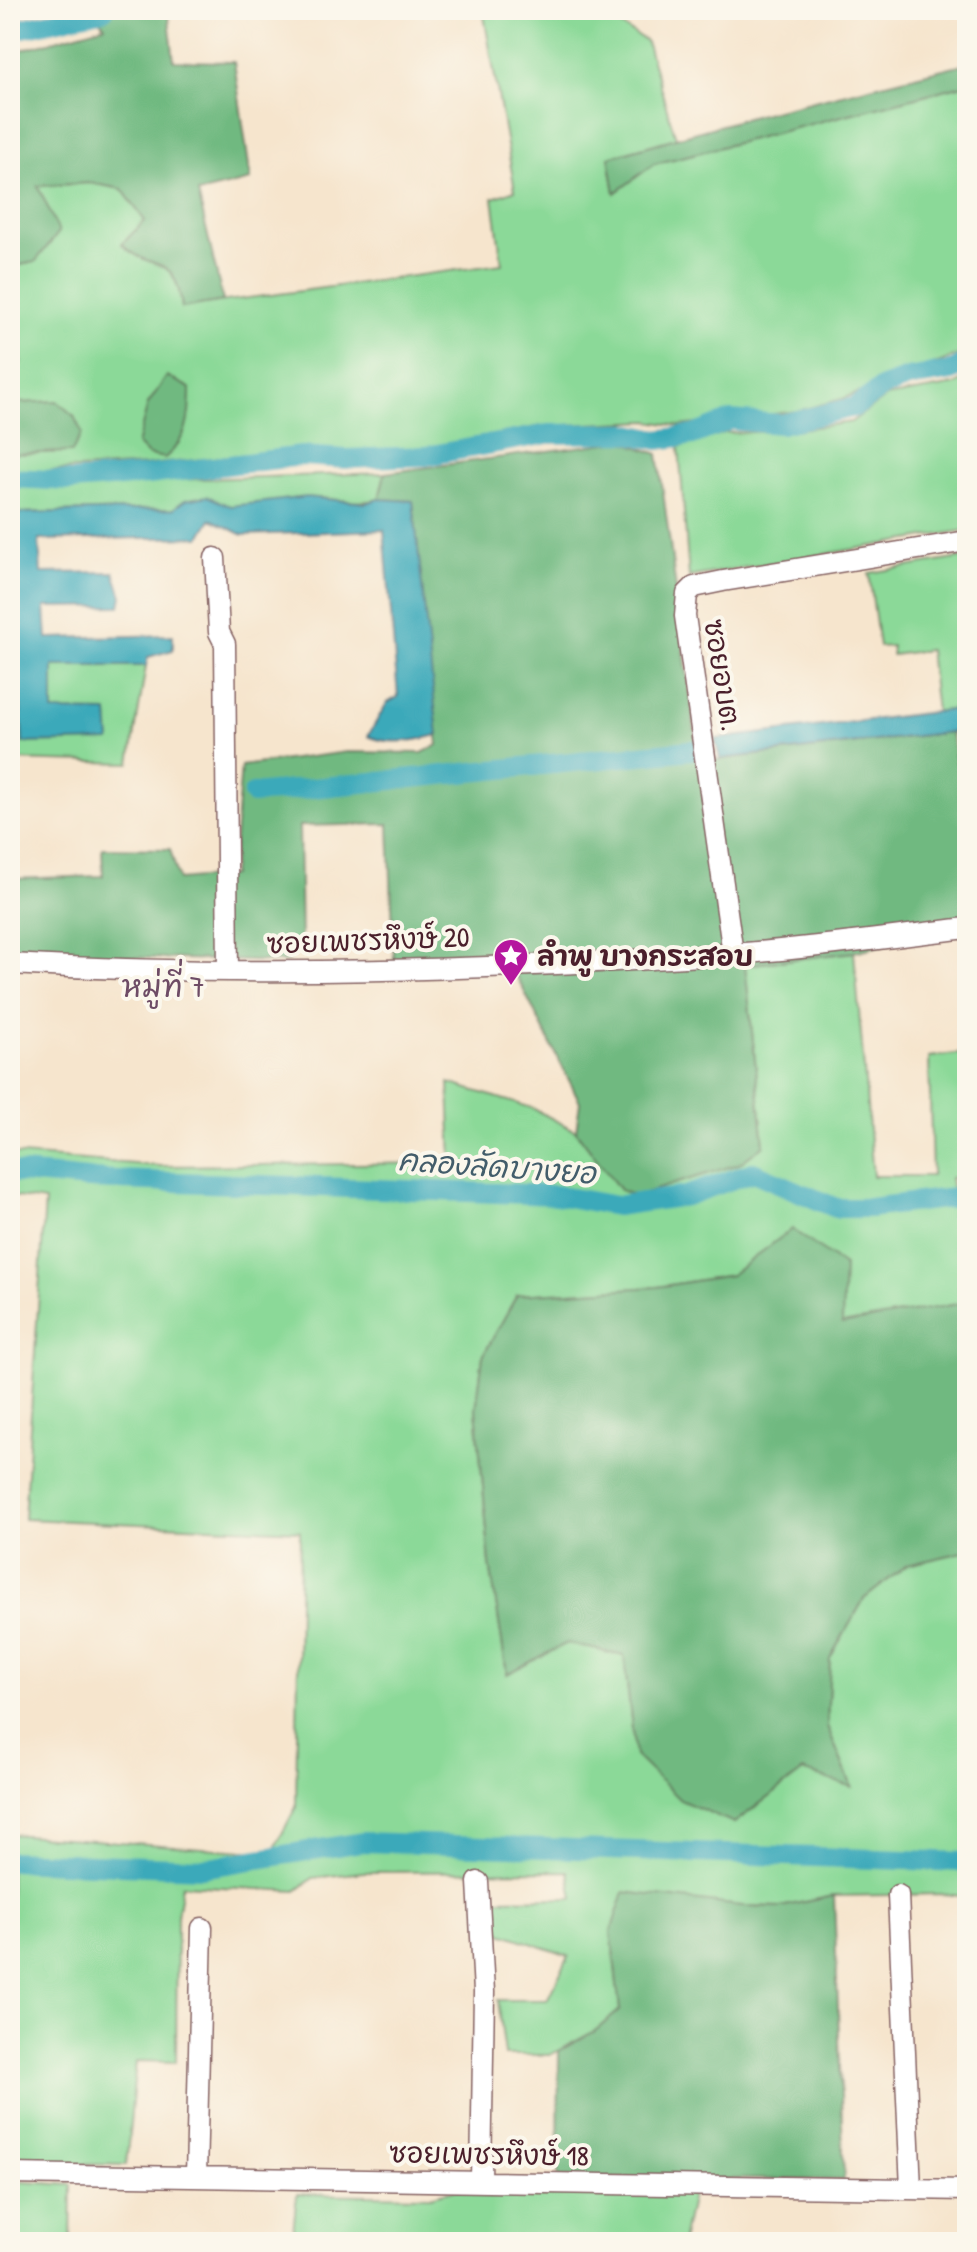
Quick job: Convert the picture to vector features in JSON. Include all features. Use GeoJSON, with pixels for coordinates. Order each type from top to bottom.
{"type":"FeatureCollection","features":[{"type":"Feature","properties":{"kind":"street","name":"ซอยอบต."},"geometry":{"type":"LineString","coordinates":[[733,954],[685,616],[687,594],[694,587],[723,581],[967,541]]}},
{"type":"Feature","properties":{"kind":"street"},"geometry":{"type":"LineString","coordinates":[[215,558],[219,632],[225,644],[228,971]]}},
{"type":"Feature","properties":{"kind":"street","name":"ซอยเพชรหึงษ์ 20"},"geometry":{"type":"LineString","coordinates":[[10,964],[228,971],[400,968],[733,954],[967,928]]}},
{"type":"Feature","properties":{"kind":"street"},"geometry":{"type":"LineString","coordinates":[[478,1882],[484,1992],[481,2181]]}},
{"type":"Feature","properties":{"kind":"street"},"geometry":{"type":"LineString","coordinates":[[898,1895],[911,2189]]}},
{"type":"Feature","properties":{"kind":"street"},"geometry":{"type":"LineString","coordinates":[[196,2177],[202,1928]]}},
{"type":"Feature","properties":{"kind":"street","name":"ซอยเพชรหึงษ์ 18"},"geometry":{"type":"LineString","coordinates":[[10,2174],[967,2190]]}},
{"type":"Feature","properties":{"kind":"green space"},"geometry":{"type":"Polygon","coordinates":[[[90,10],[168,10],[174,61],[234,62],[251,180],[198,193],[223,301],[182,308],[179,290],[168,270],[143,259],[122,244],[145,221],[122,189],[90,183],[38,186],[59,232],[35,262],[10,267],[10,53],[105,26],[90,10]]]}},
{"type":"Feature","properties":{"kind":"green space"},"geometry":{"type":"Polygon","coordinates":[[[483,10],[602,10],[602,14],[646,41],[676,138],[609,157],[615,192],[654,164],[967,84],[967,352],[842,399],[797,411],[680,426],[649,421],[542,426],[407,451],[276,451],[148,465],[10,473],[10,454],[20,453],[18,403],[10,413],[10,386],[21,361],[20,326],[10,288],[10,267],[35,262],[38,186],[90,183],[122,189],[145,221],[122,244],[143,259],[168,270],[174,277],[182,307],[502,264],[493,198],[515,190],[483,10]]]}},
{"type":"Feature","properties":{"kind":"green space"},"geometry":{"type":"Polygon","coordinates":[[[967,63],[967,84],[654,164],[615,193],[609,157],[757,115],[967,63]]]}},
{"type":"Feature","properties":{"kind":"green space"},"geometry":{"type":"Polygon","coordinates":[[[10,288],[20,326],[21,361],[10,386],[10,288]]]}},
{"type":"Feature","properties":{"kind":"green space"},"geometry":{"type":"Polygon","coordinates":[[[167,376],[190,388],[190,399],[183,435],[165,458],[148,455],[137,444],[148,404],[167,376]]]}},
{"type":"Feature","properties":{"kind":"green space"},"geometry":{"type":"Polygon","coordinates":[[[967,377],[967,530],[689,577],[679,447],[724,433],[787,431],[851,422],[886,397],[955,385],[967,377]]]}},
{"type":"Feature","properties":{"kind":"green space"},"geometry":{"type":"Polygon","coordinates":[[[57,401],[74,416],[82,433],[72,452],[10,454],[10,413],[18,403],[57,401]]]}},
{"type":"Feature","properties":{"kind":"green space"},"geometry":{"type":"Polygon","coordinates":[[[622,441],[658,454],[699,762],[951,732],[967,821],[967,924],[854,952],[745,965],[764,1145],[739,1164],[635,1196],[620,1190],[576,1131],[580,1102],[515,973],[394,961],[389,824],[299,826],[301,945],[287,962],[10,954],[10,879],[103,876],[102,848],[170,849],[179,880],[232,875],[241,766],[347,752],[422,753],[438,745],[413,501],[379,499],[385,473],[622,441]]]}},
{"type":"Feature","properties":{"kind":"green space"},"geometry":{"type":"Polygon","coordinates":[[[385,473],[379,499],[370,501],[305,498],[240,507],[197,498],[173,509],[19,513],[10,519],[10,488],[16,485],[385,473]]]}},
{"type":"Feature","properties":{"kind":"green space"},"geometry":{"type":"Polygon","coordinates":[[[967,557],[967,708],[936,712],[929,650],[892,655],[892,646],[879,647],[869,573],[967,557]]]}},
{"type":"Feature","properties":{"kind":"green space"},"geometry":{"type":"Polygon","coordinates":[[[10,566],[23,743],[53,711],[53,666],[146,666],[130,763],[10,760],[10,566]]]}},
{"type":"Feature","properties":{"kind":"green space"},"geometry":{"type":"Polygon","coordinates":[[[854,952],[873,1176],[932,1176],[929,1057],[966,1053],[967,1041],[967,1177],[950,1178],[956,1211],[967,1212],[967,1340],[963,1304],[841,1325],[754,1259],[731,1275],[657,1287],[517,1295],[483,1356],[476,1409],[490,1564],[507,1674],[567,1643],[624,1656],[635,1756],[734,1823],[803,1771],[851,1786],[827,1726],[830,1658],[864,1599],[907,1565],[967,1551],[967,1897],[945,1894],[834,1896],[780,1907],[741,1906],[611,1931],[620,2010],[595,2031],[550,2055],[505,2055],[498,2000],[547,2000],[569,1956],[501,1933],[494,1899],[573,1898],[568,1871],[363,1872],[313,1878],[296,1891],[182,1885],[177,1916],[176,2062],[136,2061],[126,2165],[10,2163],[10,1834],[272,1853],[296,1807],[300,1531],[24,1519],[45,1201],[10,1196],[10,1154],[160,1166],[452,1163],[449,1083],[532,1108],[576,1131],[620,1190],[764,1145],[745,965],[854,952]]]}},
{"type":"Feature","properties":{"kind":"green space"},"geometry":{"type":"Polygon","coordinates":[[[792,1229],[844,1266],[842,1324],[963,1303],[967,1341],[967,1551],[907,1565],[864,1599],[830,1658],[827,1726],[852,1787],[803,1771],[734,1823],[680,1800],[635,1756],[624,1656],[567,1643],[507,1674],[490,1564],[476,1409],[483,1356],[517,1295],[657,1287],[731,1275],[792,1229]]]}},
{"type":"Feature","properties":{"kind":"green space"},"geometry":{"type":"Polygon","coordinates":[[[624,1892],[742,1906],[780,1907],[834,1896],[844,2180],[558,2178],[559,2051],[595,2031],[620,2010],[611,1931],[624,1892]]]}},
{"type":"Feature","properties":{"kind":"green space"},"geometry":{"type":"Polygon","coordinates":[[[10,2181],[72,2185],[71,2242],[10,2242],[10,2181]]]}},
{"type":"Feature","properties":{"kind":"green space"},"geometry":{"type":"Polygon","coordinates":[[[457,2189],[693,2190],[682,2242],[292,2242],[297,2194],[430,2196],[457,2189]]]}},
{"type":"Feature","properties":{"kind":"water"},"geometry":{"type":"Polygon","coordinates":[[[207,496],[230,506],[307,497],[366,503],[379,499],[413,501],[438,735],[394,742],[368,736],[387,703],[398,697],[384,530],[243,535],[211,519],[200,537],[39,540],[41,573],[114,572],[122,596],[120,606],[45,607],[47,638],[173,635],[173,650],[148,657],[146,666],[53,666],[53,711],[108,712],[110,741],[23,743],[10,566],[11,518],[19,513],[173,509],[185,500],[207,496]]]}},
{"type":"Feature","properties":{"kind":"water"},"geometry":{"type":"Polygon","coordinates":[[[967,708],[967,729],[951,732],[720,759],[715,739],[967,708]]]}},
{"type":"Feature","properties":{"kind":"waterway"},"geometry":{"type":"LineString","coordinates":[[10,31],[104,10]]}},
{"type":"Feature","properties":{"kind":"waterway"},"geometry":{"type":"LineString","coordinates":[[10,478],[72,481],[302,456],[346,459],[426,456],[548,434],[625,433],[658,440],[693,435],[731,420],[781,424],[855,407],[883,387],[908,378],[952,371],[967,363]]}},
{"type":"Feature","properties":{"kind":"waterway"},"geometry":{"type":"LineString","coordinates":[[253,794],[691,750]]}},
{"type":"Feature","properties":{"kind":"waterway","name":"คลองลัดบางยอ"},"geometry":{"type":"LineString","coordinates":[[10,1172],[88,1179],[556,1195],[616,1206],[686,1196],[753,1172],[836,1208],[869,1208],[967,1196]]}},
{"type":"Feature","properties":{"kind":"waterway"},"geometry":{"type":"LineString","coordinates":[[10,1861],[203,1868],[362,1842],[967,1862]]}},
{"type":"Feature","properties":{"kind":"place","name":"ลำพู บางกระสอบ"},"geometry":{"type":"Point","coordinates":[511,987]}},
{"type":"Feature","properties":{"kind":"district","name":"หมู่ที่ 7"},"geometry":{"type":"Point","coordinates":[163,986]}}]}
